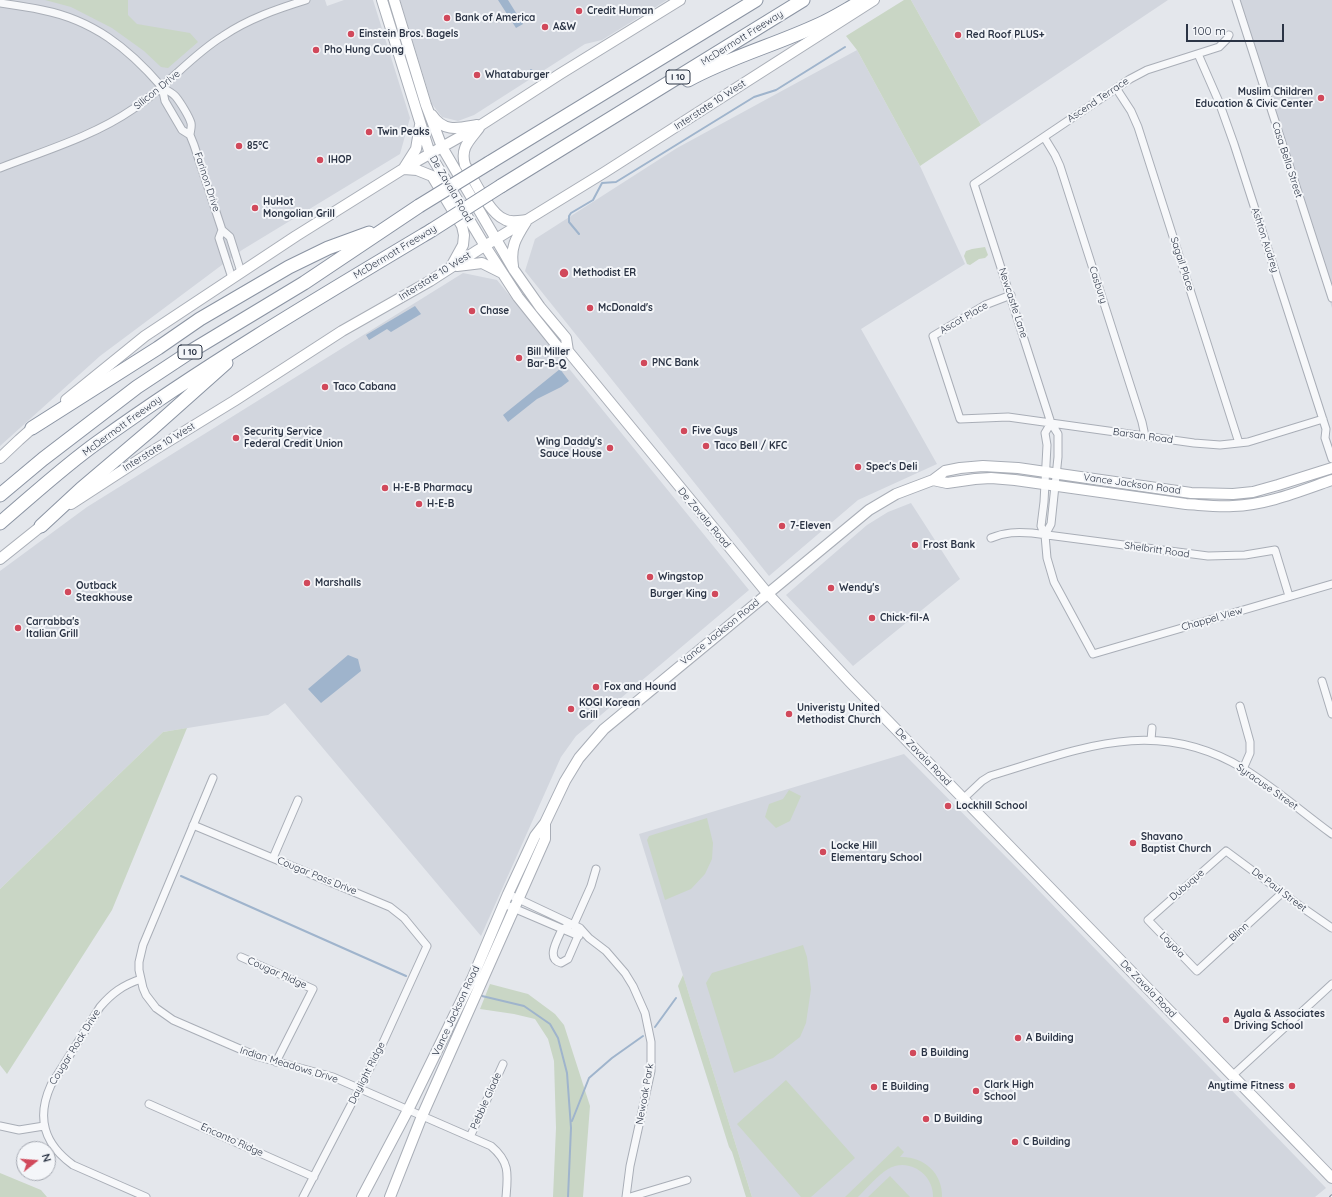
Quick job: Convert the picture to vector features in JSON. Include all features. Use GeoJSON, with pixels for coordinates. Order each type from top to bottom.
{"type":"FeatureCollection","features":[{"type":"Feature","properties":{"kind":"highway"},"geometry":{"type":"LineString","coordinates":[[674,50],[745,0]]}},
{"type":"Feature","properties":{"kind":"highway","name":"McDermott Freeway"},"geometry":{"type":"LineString","coordinates":[[0,495],[43,459],[137,386],[193,350],[304,283],[419,206],[756,0]]}},
{"type":"Feature","properties":{"kind":"highway","name":"McDermott Freeway"},"geometry":{"type":"LineString","coordinates":[[0,523],[96,443],[205,368],[270,327],[432,230],[803,0]]}},
{"type":"Feature","properties":{"kind":"highway"},"geometry":{"type":"LineString","coordinates":[[553,154],[645,107],[672,89],[703,72],[819,25],[864,0]]}},
{"type":"Feature","properties":{"kind":"highway"},"geometry":{"type":"LineString","coordinates":[[32,428],[158,348],[200,319],[289,267],[328,248],[391,224]]}},
{"type":"Feature","properties":{"kind":"highway"},"geometry":{"type":"LineString","coordinates":[[41,526],[81,489],[153,428],[212,375],[270,327]]}},
{"type":"Feature","properties":{"kind":"main road","name":"De Zavala Road"},"geometry":{"type":"LineString","coordinates":[[382,0],[430,154],[485,246],[522,302],[558,347],[568,350]]}},
{"type":"Feature","properties":{"kind":"main road","name":"De Zavala Road"},"geometry":{"type":"LineString","coordinates":[[394,0],[426,105],[442,147],[514,270],[540,307],[566,338],[568,350],[768,594],[850,682],[1332,1178]]}},
{"type":"Feature","properties":{"kind":"main road"},"geometry":{"type":"LineString","coordinates":[[0,458],[32,428],[145,336],[296,236],[403,169],[481,125],[680,0]]}},
{"type":"Feature","properties":{"kind":"main road","name":"Interstate 10 West"},"geometry":{"type":"LineString","coordinates":[[0,559],[41,526],[151,452],[234,401],[342,331],[420,287],[528,220],[874,0]]}},
{"type":"Feature","properties":{"kind":"main road"},"geometry":{"type":"LineString","coordinates":[[426,105],[437,122],[445,127],[455,128],[481,125]]}},
{"type":"Feature","properties":{"kind":"main road"},"geometry":{"type":"LineString","coordinates":[[403,169],[416,149],[420,123]]}},
{"type":"Feature","properties":{"kind":"main road"},"geometry":{"type":"LineString","coordinates":[[481,125],[465,148],[463,157],[465,165],[492,210],[504,220],[528,220]]}},
{"type":"Feature","properties":{"kind":"main road"},"geometry":{"type":"LineString","coordinates":[[403,169],[417,170],[432,176],[462,226],[464,236],[463,245],[451,267]]}},
{"type":"Feature","properties":{"kind":"main road"},"geometry":{"type":"LineString","coordinates":[[514,270],[512,250],[516,238],[528,220]]}},
{"type":"Feature","properties":{"kind":"main road"},"geometry":{"type":"LineString","coordinates":[[451,267],[482,263],[502,273]]}},
{"type":"Feature","properties":{"kind":"main road","name":"Vance Jackson Road"},"geometry":{"type":"LineString","coordinates":[[362,1197],[408,1110],[472,979],[534,836],[545,823],[572,768],[604,728],[869,510],[896,494],[933,480],[945,471],[983,466],[1018,468],[1191,492],[1233,494],[1253,492],[1332,468]]}},
{"type":"Feature","properties":{"kind":"main road","name":"Vance Jackson Road"},"geometry":{"type":"LineString","coordinates":[[933,480],[947,483],[975,478],[991,478],[1186,504],[1212,506],[1255,504],[1282,497],[1332,480]]}},
{"type":"Feature","properties":{"kind":"main road","name":"Vance Jackson Road"},"geometry":{"type":"LineString","coordinates":[[390,1197],[422,1116],[545,839],[545,823]]}},
{"type":"Feature","properties":{"kind":"street","name":"Silicon Drive"},"geometry":{"type":"LineString","coordinates":[[0,168],[90,133],[112,122],[133,110],[222,36],[260,16],[306,0]]}},
{"type":"Feature","properties":{"kind":"street","name":"Casa Bella Street"},"geometry":{"type":"LineString","coordinates":[[1236,0],[1332,298]]}},
{"type":"Feature","properties":{"kind":"street","name":"Farinon Drive"},"geometry":{"type":"LineString","coordinates":[[0,3],[43,10],[64,16],[103,34],[122,46],[140,62],[162,87],[175,96],[184,109],[191,124],[190,135],[222,230],[230,237],[241,272]]}},
{"type":"Feature","properties":{"kind":"street","name":"Ascend Terrace"},"geometry":{"type":"LineString","coordinates":[[974,184],[1116,88],[1147,70],[1219,47],[1229,35]]}},
{"type":"Feature","properties":{"kind":"street","name":"Ashton Audrey"},"geometry":{"type":"LineString","coordinates":[[1198,54],[1219,102],[1234,144],[1323,420],[1326,430],[1325,438],[1330,446],[1332,460]]}},
{"type":"Feature","properties":{"kind":"street","name":"Farinon Drive"},"geometry":{"type":"LineString","coordinates":[[162,87],[165,101],[182,130],[190,135]]}},
{"type":"Feature","properties":{"kind":"street","name":"Sagail Place"},"geometry":{"type":"LineString","coordinates":[[1116,88],[1131,111],[1138,127],[1239,443]]}},
{"type":"Feature","properties":{"kind":"street","name":"Casbury"},"geometry":{"type":"LineString","coordinates":[[1044,137],[1060,166],[1145,436]]}},
{"type":"Feature","properties":{"kind":"street","name":"Newcastle Lane"},"geometry":{"type":"LineString","coordinates":[[974,184],[1051,423],[1058,434],[1059,444],[1056,486],[1051,524],[1045,535]]}},
{"type":"Feature","properties":{"kind":"street","name":"Farinon Drive"},"geometry":{"type":"LineString","coordinates":[[222,230],[219,238],[232,278]]}},
{"type":"Feature","properties":{"kind":"street","name":"Ascot Place"},"geometry":{"type":"LineString","coordinates":[[960,420],[933,336],[985,305],[1011,295]]}},
{"type":"Feature","properties":{"kind":"street","name":"Barsan Road"},"geometry":{"type":"LineString","coordinates":[[960,420],[1008,417],[1220,445],[1256,440],[1323,420]]}},
{"type":"Feature","properties":{"kind":"street","name":"Newcastle Lane"},"geometry":{"type":"LineString","coordinates":[[1051,423],[1045,433],[1047,445],[1046,472],[1041,526],[1045,535],[1047,558],[1054,582],[1093,654]]}},
{"type":"Feature","properties":{"kind":"street"},"geometry":{"type":"LineString","coordinates":[[1326,430],[1332,435]]}},
{"type":"Feature","properties":{"kind":"street"},"geometry":{"type":"LineString","coordinates":[[1047,445],[1059,444]]}},
{"type":"Feature","properties":{"kind":"street"},"geometry":{"type":"LineString","coordinates":[[1043,512],[1052,514]]}},
{"type":"Feature","properties":{"kind":"street","name":"Shelbritt Road"},"geometry":{"type":"LineString","coordinates":[[991,538],[1003,533],[1013,532],[1208,556],[1245,555],[1275,550],[1289,596]]}},
{"type":"Feature","properties":{"kind":"street","name":"Chappel View"},"geometry":{"type":"LineString","coordinates":[[1093,654],[1332,584]]}},
{"type":"Feature","properties":{"kind":"street"},"geometry":{"type":"LineString","coordinates":[[1322,681],[1332,714]]}},
{"type":"Feature","properties":{"kind":"street"},"geometry":{"type":"LineString","coordinates":[[1240,706],[1250,742],[1250,753],[1243,769]]}},
{"type":"Feature","properties":{"kind":"street"},"geometry":{"type":"LineString","coordinates":[[1151,740],[1152,728]]}},
{"type":"Feature","properties":{"kind":"street","name":"Syracuse Street"},"geometry":{"type":"LineString","coordinates":[[963,799],[982,781],[990,776],[1100,744],[1120,741],[1151,740],[1183,745],[1203,750],[1223,758],[1243,769],[1331,830]]}},
{"type":"Feature","properties":{"kind":"street","name":"Indian Meadows Drive"},"geometry":{"type":"LineString","coordinates":[[213,778],[143,945],[139,962],[141,979],[146,995],[156,1008],[173,1020],[244,1052],[333,1077],[491,1146],[500,1153],[505,1161],[508,1174],[506,1197]]}},
{"type":"Feature","properties":{"kind":"street"},"geometry":{"type":"LineString","coordinates":[[273,858],[298,800]]}},
{"type":"Feature","properties":{"kind":"street","name":"Cougar Pass Drive"},"geometry":{"type":"LineString","coordinates":[[193,825],[390,907],[404,918],[427,946]]}},
{"type":"Feature","properties":{"kind":"street","name":"De Paul Street"},"geometry":{"type":"LineString","coordinates":[[1226,851],[1332,928]]}},
{"type":"Feature","properties":{"kind":"street","name":"Dubuque"},"geometry":{"type":"LineString","coordinates":[[1148,920],[1226,851]]}},
{"type":"Feature","properties":{"kind":"street"},"geometry":{"type":"LineString","coordinates":[[574,924],[562,929],[553,952],[554,959],[557,962],[561,963],[568,959],[578,936],[574,924],[591,886],[596,869]]}},
{"type":"Feature","properties":{"kind":"street","name":"Blinn"},"geometry":{"type":"LineString","coordinates":[[1197,971],[1282,893]]}},
{"type":"Feature","properties":{"kind":"street"},"geometry":{"type":"LineString","coordinates":[[506,899],[516,903]]}},
{"type":"Feature","properties":{"kind":"street","name":"Newoak Park"},"geometry":{"type":"LineString","coordinates":[[516,903],[574,924],[580,928],[589,938],[606,951],[625,973],[633,986],[645,1013],[651,1042],[651,1072],[630,1166],[626,1197]]}},
{"type":"Feature","properties":{"kind":"street","name":"Newoak Park"},"geometry":{"type":"LineString","coordinates":[[516,903],[562,929],[578,936],[589,938]]}},
{"type":"Feature","properties":{"kind":"street","name":"Loyola"},"geometry":{"type":"LineString","coordinates":[[1148,920],[1197,971]]}},
{"type":"Feature","properties":{"kind":"street","name":"Daylight Ridge"},"geometry":{"type":"LineString","coordinates":[[303,1197],[384,1042],[427,946]]}},
{"type":"Feature","properties":{"kind":"street","name":"Cougar Ridge"},"geometry":{"type":"LineString","coordinates":[[241,957],[313,989],[276,1062]]}},
{"type":"Feature","properties":{"kind":"street","name":"Cougar Rock Drive"},"geometry":{"type":"LineString","coordinates":[[141,979],[118,989],[100,1007],[51,1085],[43,1108],[44,1126],[48,1138],[63,1158],[73,1165],[146,1197]]}},
{"type":"Feature","properties":{"kind":"street"},"geometry":{"type":"LineString","coordinates":[[1232,1076],[1332,984]]}},
{"type":"Feature","properties":{"kind":"street","name":"Pebble Glade"},"geometry":{"type":"LineString","coordinates":[[470,1137],[502,1064]]}},
{"type":"Feature","properties":{"kind":"street","name":"Encanto Ridge"},"geometry":{"type":"LineString","coordinates":[[149,1104],[314,1176]]}},
{"type":"Feature","properties":{"kind":"street"},"geometry":{"type":"LineString","coordinates":[[0,1126],[19,1130],[44,1126]]}},
{"type":"Feature","properties":{"kind":"street"},"geometry":{"type":"LineString","coordinates":[[630,1197],[688,1180]]}},
{"type":"Feature","properties":{"kind":"shaded area"},"geometry":{"type":"Polygon","coordinates":[[[0,0],[325,0],[327,6],[344,0],[373,0],[410,118],[400,154],[242,250],[100,356],[0,446],[0,0]]]}},
{"type":"Feature","properties":{"kind":"shaded area"},"geometry":{"type":"Polygon","coordinates":[[[400,0],[667,0],[602,40],[585,44],[474,115],[458,121],[442,117],[432,104],[400,0]]]}},
{"type":"Feature","properties":{"kind":"shaded area"},"geometry":{"type":"Polygon","coordinates":[[[911,0],[1168,0],[981,125],[911,0]]]}},
{"type":"Feature","properties":{"kind":"shaded area"},"geometry":{"type":"Polygon","coordinates":[[[1232,0],[1332,0],[1332,308],[1232,0]]]}},
{"type":"Feature","properties":{"kind":"shaded area"},"geometry":{"type":"Polygon","coordinates":[[[857,50],[920,166],[965,264],[861,329],[937,464],[858,500],[769,576],[525,271],[535,239],[677,148],[857,50]]]}},
{"type":"Feature","properties":{"kind":"shaded area"},"geometry":{"type":"Polygon","coordinates":[[[463,273],[497,280],[749,590],[576,736],[561,757],[481,936],[285,703],[268,715],[163,732],[0,889],[0,571],[87,507],[463,273]]]}},
{"type":"Feature","properties":{"kind":"shaded area"},"geometry":{"type":"Polygon","coordinates":[[[911,503],[960,579],[853,666],[786,595],[867,525],[888,512],[911,503]]]}},
{"type":"Feature","properties":{"kind":"shaded area","name":"Clark High School"},"geometry":{"type":"Polygon","coordinates":[[[904,754],[1019,870],[1326,1188],[1315,1197],[752,1197],[639,834],[904,754]]]}},
{"type":"Feature","properties":{"kind":"green space"},"geometry":{"type":"Polygon","coordinates":[[[45,0],[128,0],[128,15],[137,24],[190,33],[198,42],[168,68],[161,67],[144,51],[112,28],[71,7],[45,0]]]}},
{"type":"Feature","properties":{"kind":"green space"},"geometry":{"type":"Polygon","coordinates":[[[904,0],[911,0],[981,125],[920,166],[857,50],[846,36],[904,0]]]}},
{"type":"Feature","properties":{"kind":"green space"},"geometry":{"type":"Polygon","coordinates":[[[985,247],[988,255],[985,258],[979,259],[970,265],[967,264],[964,256],[966,251],[985,247]]]}},
{"type":"Feature","properties":{"kind":"green space"},"geometry":{"type":"Polygon","coordinates":[[[187,728],[112,910],[7,1074],[0,1065],[0,889],[163,732],[187,728]]]}},
{"type":"Feature","properties":{"kind":"green space"},"geometry":{"type":"Polygon","coordinates":[[[789,790],[801,796],[790,821],[776,828],[765,817],[769,804],[783,799],[789,790]]]}},
{"type":"Feature","properties":{"kind":"green space"},"geometry":{"type":"Polygon","coordinates":[[[707,818],[713,843],[712,859],[705,874],[691,889],[665,900],[647,840],[649,836],[707,818]]]}},
{"type":"Feature","properties":{"kind":"green space"},"geometry":{"type":"Polygon","coordinates":[[[803,945],[807,957],[811,989],[806,1023],[800,1037],[773,1058],[734,1073],[706,983],[712,973],[803,945]]]}},
{"type":"Feature","properties":{"kind":"green space"},"geometry":{"type":"Polygon","coordinates":[[[683,975],[752,1197],[746,1197],[678,986],[683,975]]]}},
{"type":"Feature","properties":{"kind":"green space"},"geometry":{"type":"Polygon","coordinates":[[[490,984],[528,994],[555,1014],[564,1025],[590,1106],[583,1197],[553,1197],[556,1128],[554,1061],[548,1039],[535,1019],[480,1009],[490,984]]]}},
{"type":"Feature","properties":{"kind":"green space"},"geometry":{"type":"Polygon","coordinates":[[[786,1080],[855,1158],[811,1197],[801,1197],[737,1124],[786,1080]]]}},
{"type":"Feature","properties":{"kind":"green space"},"geometry":{"type":"Polygon","coordinates":[[[898,1146],[904,1152],[900,1157],[916,1159],[930,1168],[939,1180],[942,1197],[933,1197],[929,1181],[924,1175],[918,1170],[904,1165],[888,1169],[858,1197],[845,1197],[898,1146]]]}},
{"type":"Feature","properties":{"kind":"green space"},"geometry":{"type":"Polygon","coordinates":[[[0,1173],[16,1180],[16,1181],[41,1190],[47,1197],[0,1197],[0,1173]]]}},
{"type":"Feature","properties":{"kind":"green space"},"geometry":{"type":"Polygon","coordinates":[[[890,1176],[910,1197],[868,1197],[890,1176]]]}},
{"type":"Feature","properties":{"kind":"water"},"geometry":{"type":"Polygon","coordinates":[[[498,0],[508,0],[523,24],[516,28],[498,0]]]}},
{"type":"Feature","properties":{"kind":"water"},"geometry":{"type":"Polygon","coordinates":[[[415,306],[421,314],[391,332],[387,329],[369,340],[366,335],[415,306]]]}},
{"type":"Feature","properties":{"kind":"water"},"geometry":{"type":"Polygon","coordinates":[[[560,369],[569,381],[561,387],[537,399],[508,422],[503,415],[560,369]]]}},
{"type":"Feature","properties":{"kind":"water"},"geometry":{"type":"Polygon","coordinates":[[[348,655],[358,659],[361,671],[321,703],[308,689],[348,655]]]}},
{"type":"Feature","properties":{"kind":"waterway"},"geometry":{"type":"LineString","coordinates":[[579,234],[569,222],[569,216],[571,213],[593,200],[602,183],[616,182],[754,97],[776,90],[845,47]]}},
{"type":"Feature","properties":{"kind":"waterway"},"geometry":{"type":"LineString","coordinates":[[531,70],[538,76]]}},
{"type":"Feature","properties":{"kind":"waterway"},"geometry":{"type":"LineString","coordinates":[[181,876],[406,976]]}},
{"type":"Feature","properties":{"kind":"waterway"},"geometry":{"type":"LineString","coordinates":[[482,996],[524,1006],[550,1024],[558,1038],[567,1073],[571,1128],[568,1197]]}},
{"type":"Feature","properties":{"kind":"waterway"},"geometry":{"type":"LineString","coordinates":[[655,1027],[676,998]]}},
{"type":"Feature","properties":{"kind":"waterway"},"geometry":{"type":"LineString","coordinates":[[572,1121],[589,1078],[612,1058],[643,1036]]}},
{"type":"Feature","properties":{"kind":"place","name":"Credit Human"},"geometry":{"type":"Point","coordinates":[579,11]}},
{"type":"Feature","properties":{"kind":"place","name":"Bank of America"},"geometry":{"type":"Point","coordinates":[447,18]}},
{"type":"Feature","properties":{"kind":"place","name":"A&W"},"geometry":{"type":"Point","coordinates":[545,27]}},
{"type":"Feature","properties":{"kind":"place","name":"Einstein Bros. Bagels"},"geometry":{"type":"Point","coordinates":[351,34]}},
{"type":"Feature","properties":{"kind":"place","name":"Red Roof PLUS+"},"geometry":{"type":"Point","coordinates":[958,35]}},
{"type":"Feature","properties":{"kind":"place","name":"Pho Hung Cuong"},"geometry":{"type":"Point","coordinates":[316,50]}},
{"type":"Feature","properties":{"kind":"place","name":"Whataburger"},"geometry":{"type":"Point","coordinates":[477,75]}},
{"type":"Feature","properties":{"kind":"place","name":"Muslim Children Education & Civic Center"},"geometry":{"type":"Point","coordinates":[1321,98]}},
{"type":"Feature","properties":{"kind":"place","name":"Twin Peaks"},"geometry":{"type":"Point","coordinates":[369,132]}},
{"type":"Feature","properties":{"kind":"place","name":"85°C"},"geometry":{"type":"Point","coordinates":[239,146]}},
{"type":"Feature","properties":{"kind":"place","name":"IHOP"},"geometry":{"type":"Point","coordinates":[320,160]}},
{"type":"Feature","properties":{"kind":"place","name":"HuHot Mongolian Grill"},"geometry":{"type":"Point","coordinates":[255,208]}},
{"type":"Feature","properties":{"kind":"place","name":"Methodist ER"},"geometry":{"type":"Point","coordinates":[564,273]}},
{"type":"Feature","properties":{"kind":"place","name":"McDonald's"},"geometry":{"type":"Point","coordinates":[590,308]}},
{"type":"Feature","properties":{"kind":"place","name":"Chase"},"geometry":{"type":"Point","coordinates":[472,311]}},
{"type":"Feature","properties":{"kind":"place","name":"Bill Miller Bar-B-Q"},"geometry":{"type":"Point","coordinates":[519,358]}},
{"type":"Feature","properties":{"kind":"place","name":"PNC Bank"},"geometry":{"type":"Point","coordinates":[644,363]}},
{"type":"Feature","properties":{"kind":"place","name":"Taco Cabana"},"geometry":{"type":"Point","coordinates":[325,387]}},
{"type":"Feature","properties":{"kind":"place","name":"Five Guys"},"geometry":{"type":"Point","coordinates":[684,431]}},
{"type":"Feature","properties":{"kind":"place","name":"Security Service Federal Credit Union"},"geometry":{"type":"Point","coordinates":[236,438]}},
{"type":"Feature","properties":{"kind":"place","name":"Taco Bell / KFC"},"geometry":{"type":"Point","coordinates":[706,446]}},
{"type":"Feature","properties":{"kind":"place","name":"Wing Daddy's Sauce House"},"geometry":{"type":"Point","coordinates":[610,448]}},
{"type":"Feature","properties":{"kind":"place","name":"Spec's Deli"},"geometry":{"type":"Point","coordinates":[858,467]}},
{"type":"Feature","properties":{"kind":"place","name":"H-E-B Pharmacy"},"geometry":{"type":"Point","coordinates":[385,488]}},
{"type":"Feature","properties":{"kind":"place","name":"H-E-B"},"geometry":{"type":"Point","coordinates":[419,504]}},
{"type":"Feature","properties":{"kind":"place","name":"7-Eleven"},"geometry":{"type":"Point","coordinates":[782,526]}},
{"type":"Feature","properties":{"kind":"place","name":"Frost Bank"},"geometry":{"type":"Point","coordinates":[915,545]}},
{"type":"Feature","properties":{"kind":"place","name":"Wingstop"},"geometry":{"type":"Point","coordinates":[650,577]}},
{"type":"Feature","properties":{"kind":"place","name":"Marshalls"},"geometry":{"type":"Point","coordinates":[307,583]}},
{"type":"Feature","properties":{"kind":"place","name":"Wendy's"},"geometry":{"type":"Point","coordinates":[831,588]}},
{"type":"Feature","properties":{"kind":"place","name":"Outback Steakhouse"},"geometry":{"type":"Point","coordinates":[68,592]}},
{"type":"Feature","properties":{"kind":"place","name":"Burger King"},"geometry":{"type":"Point","coordinates":[715,594]}},
{"type":"Feature","properties":{"kind":"place","name":"Chick-fil-A"},"geometry":{"type":"Point","coordinates":[872,618]}},
{"type":"Feature","properties":{"kind":"place","name":"Carrabba's Italian Grill"},"geometry":{"type":"Point","coordinates":[18,628]}},
{"type":"Feature","properties":{"kind":"place","name":"Fox and Hound"},"geometry":{"type":"Point","coordinates":[596,687]}},
{"type":"Feature","properties":{"kind":"place","name":"KOGI Korean Grill"},"geometry":{"type":"Point","coordinates":[571,709]}},
{"type":"Feature","properties":{"kind":"place","name":"Univeristy United Methodist Church"},"geometry":{"type":"Point","coordinates":[789,714]}},
{"type":"Feature","properties":{"kind":"place","name":"Lockhill School"},"geometry":{"type":"Point","coordinates":[948,806]}},
{"type":"Feature","properties":{"kind":"place","name":"Shavano Baptist Church"},"geometry":{"type":"Point","coordinates":[1133,843]}},
{"type":"Feature","properties":{"kind":"place","name":"Locke Hill Elementary School"},"geometry":{"type":"Point","coordinates":[823,852]}},
{"type":"Feature","properties":{"kind":"place","name":"Ayala & Associates Driving School"},"geometry":{"type":"Point","coordinates":[1226,1020]}},
{"type":"Feature","properties":{"kind":"place","name":"A Building"},"geometry":{"type":"Point","coordinates":[1018,1038]}},
{"type":"Feature","properties":{"kind":"place","name":"B Building"},"geometry":{"type":"Point","coordinates":[913,1053]}},
{"type":"Feature","properties":{"kind":"place","name":"Anytime Fitness"},"geometry":{"type":"Point","coordinates":[1292,1086]}},
{"type":"Feature","properties":{"kind":"place","name":"E Building"},"geometry":{"type":"Point","coordinates":[874,1087]}},
{"type":"Feature","properties":{"kind":"place","name":"Clark High School"},"geometry":{"type":"Point","coordinates":[976,1091]}},
{"type":"Feature","properties":{"kind":"place","name":"D Building"},"geometry":{"type":"Point","coordinates":[926,1119]}},
{"type":"Feature","properties":{"kind":"place","name":"C Building"},"geometry":{"type":"Point","coordinates":[1015,1142]}}]}
